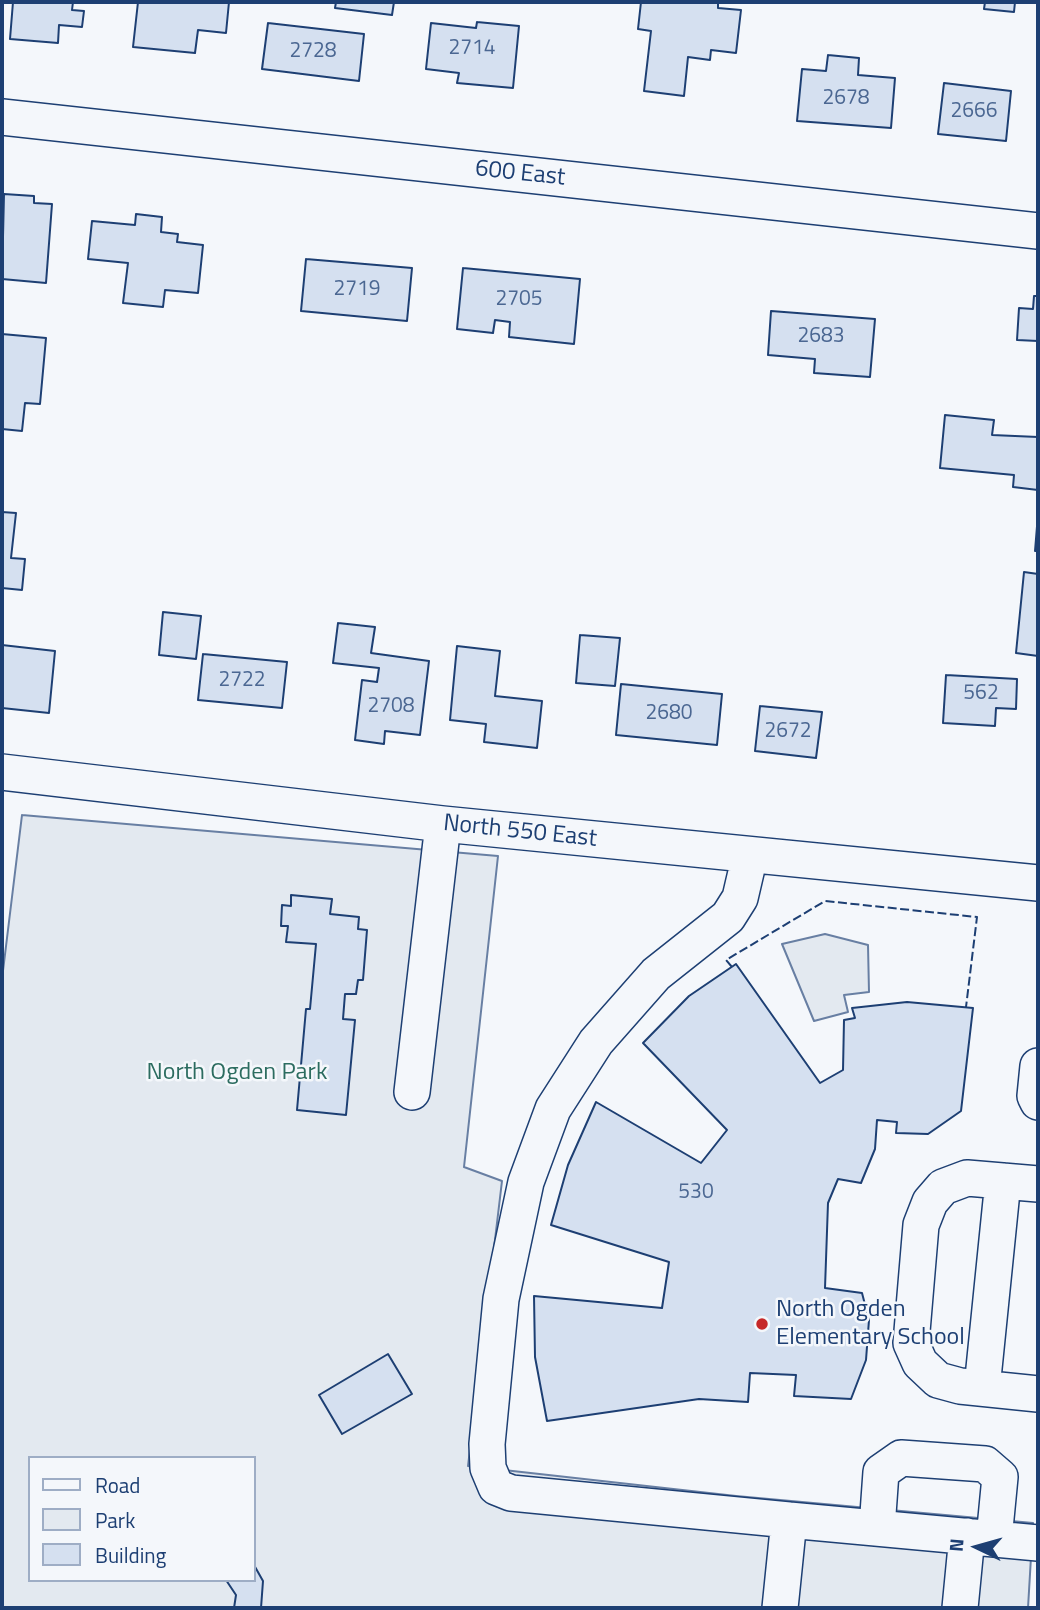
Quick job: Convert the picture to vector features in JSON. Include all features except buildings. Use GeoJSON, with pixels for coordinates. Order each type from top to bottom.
{"type":"FeatureCollection","features":[{"type":"Feature","properties":{"kind":"street","name":"600 East"},"geometry":{"type":"LineString","coordinates":[[2,117],[1038,231]]}},
{"type":"Feature","properties":{"kind":"street","name":"North 550 East"},"geometry":{"type":"LineString","coordinates":[[2,772],[443,824],[1038,883]]}},
{"type":"Feature","properties":{"kind":"street"},"geometry":{"type":"LineString","coordinates":[[412,1092],[443,824]]}},
{"type":"Feature","properties":{"kind":"street"},"geometry":{"type":"LineString","coordinates":[[750,855],[740,898],[728,917],[656,974],[596,1042],[553,1109],[526,1182],[501,1299],[487,1444],[488,1468],[496,1487],[511,1493],[1038,1543]]}},
{"type":"Feature","properties":{"kind":"street"},"geometry":{"type":"LineString","coordinates":[[1038,1066],[1035,1096],[1038,1102]]}},
{"type":"Feature","properties":{"kind":"street"},"geometry":{"type":"LineString","coordinates":[[1038,1184],[967,1178],[943,1187],[930,1202],[921,1224],[911,1343],[920,1363],[938,1380],[1038,1394]]}},
{"type":"Feature","properties":{"kind":"street"},"geometry":{"type":"LineString","coordinates":[[982,1388],[1003,1181]]}},
{"type":"Feature","properties":{"kind":"street"},"geometry":{"type":"LineString","coordinates":[[877,1528],[881,1472],[901,1458],[985,1464],[1000,1476],[960,1608]]}},
{"type":"Feature","properties":{"kind":"street"},"geometry":{"type":"LineString","coordinates":[[788,1608],[780,1608],[789,1520]]}},
{"type":"Feature","properties":{"kind":"green space","name":"North Ogden Park"},"geometry":{"type":"Polygon","coordinates":[[[22,815],[498,856],[464,1167],[502,1181],[468,1466],[736,1496],[1033,1523],[1028,1608],[2,1608],[2,979],[22,815]]]}},
{"type":"Feature","properties":{"kind":"green space"},"geometry":{"type":"Polygon","coordinates":[[[825,934],[868,945],[869,992],[844,995],[848,1012],[814,1021],[782,944],[825,934]]]}},
{"type":"Feature","properties":{"kind":"fence"},"geometry":{"type":"LineString","coordinates":[[732,967],[726,960],[825,901],[977,917],[966,1007]]}},
{"type":"Feature","properties":{"kind":"place","name":"North Ogden Elementary School"},"geometry":{"type":"Point","coordinates":[762,1324]}}]}
